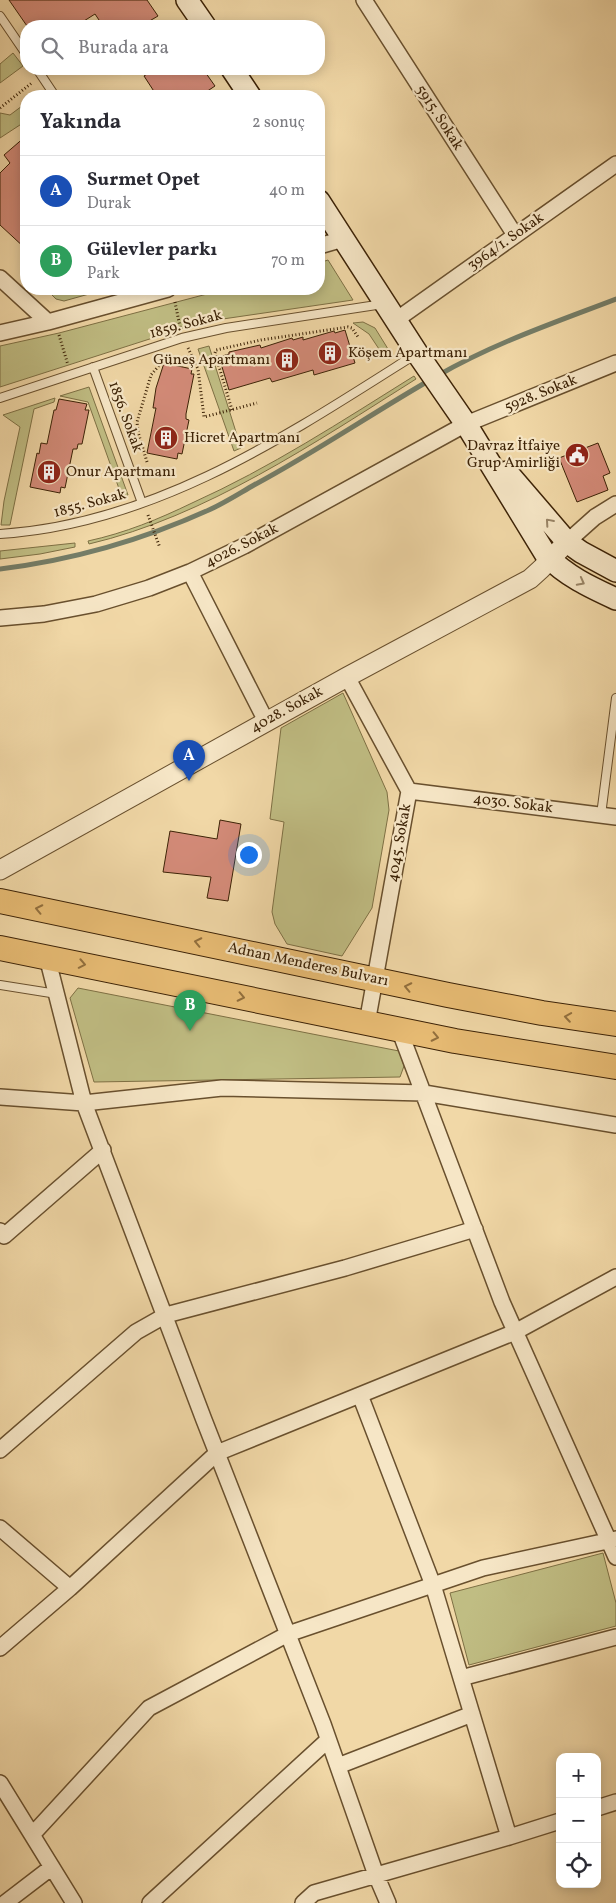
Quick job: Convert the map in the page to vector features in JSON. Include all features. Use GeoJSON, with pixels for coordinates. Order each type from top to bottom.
{"type":"FeatureCollection","features":[{"type":"Feature","properties":{"kind":"main road"},"geometry":{"type":"LineString","coordinates":[[188,0],[201,20]]}},
{"type":"Feature","properties":{"kind":"main road"},"geometry":{"type":"LineString","coordinates":[[236,75],[246,90]]}},
{"type":"Feature","properties":{"kind":"main road"},"geometry":{"type":"LineString","coordinates":[[325,210],[417,353],[466,424],[533,536],[550,560],[570,576],[616,599]]}},
{"type":"Feature","properties":{"kind":"main road"},"geometry":{"type":"LineString","coordinates":[[466,424],[567,542],[616,571]]}},
{"type":"Feature","properties":{"kind":"main road","name":"Adnan Menderes Bulvarı"},"geometry":{"type":"LineString","coordinates":[[0,901],[375,980],[542,1013],[616,1024]]}},
{"type":"Feature","properties":{"kind":"main road"},"geometry":{"type":"LineString","coordinates":[[0,948],[455,1041],[616,1067]]}},
{"type":"Feature","properties":{"kind":"street","name":"5915. Sokak"},"geometry":{"type":"LineString","coordinates":[[364,0],[515,235]]}},
{"type":"Feature","properties":{"kind":"street","name":"3964/1. Sokak"},"geometry":{"type":"LineString","coordinates":[[391,312],[515,235],[616,164]]}},
{"type":"Feature","properties":{"kind":"street"},"geometry":{"type":"LineString","coordinates":[[325,244],[343,239]]}},
{"type":"Feature","properties":{"kind":"street"},"geometry":{"type":"LineString","coordinates":[[0,278],[20,295]]}},
{"type":"Feature","properties":{"kind":"street"},"geometry":{"type":"LineString","coordinates":[[20,295],[51,321]]}},
{"type":"Feature","properties":{"kind":"street"},"geometry":{"type":"LineString","coordinates":[[0,334],[159,295]]}},
{"type":"Feature","properties":{"kind":"street","name":"5928. Sokak"},"geometry":{"type":"LineString","coordinates":[[466,424],[616,363]]}},
{"type":"Feature","properties":{"kind":"street","name":"4026. Sokak"},"geometry":{"type":"LineString","coordinates":[[0,618],[44,614],[96,604],[149,588],[190,572],[244,546],[466,424]]}},
{"type":"Feature","properties":{"kind":"street"},"geometry":{"type":"LineString","coordinates":[[567,542],[589,522],[616,504]]}},
{"type":"Feature","properties":{"kind":"street","name":"4028. Sokak"},"geometry":{"type":"LineString","coordinates":[[0,870],[266,721],[530,579],[567,542]]}},
{"type":"Feature","properties":{"kind":"street"},"geometry":{"type":"LineString","coordinates":[[190,572],[266,721]]}},
{"type":"Feature","properties":{"kind":"street","name":"4045. Sokak"},"geometry":{"type":"LineString","coordinates":[[347,677],[409,791],[367,1023]]}},
{"type":"Feature","properties":{"kind":"street","name":"4030. Sokak"},"geometry":{"type":"LineString","coordinates":[[409,791],[608,816]]}},
{"type":"Feature","properties":{"kind":"street"},"geometry":{"type":"LineString","coordinates":[[47,958],[84,1102],[288,1634],[388,1903]]}},
{"type":"Feature","properties":{"kind":"street"},"geometry":{"type":"LineString","coordinates":[[399,1029],[502,1302],[612,1540],[616,1557]]}},
{"type":"Feature","properties":{"kind":"street"},"geometry":{"type":"LineString","coordinates":[[0,1097],[84,1102],[222,1088],[424,1093],[616,1125]]}},
{"type":"Feature","properties":{"kind":"street"},"geometry":{"type":"LineString","coordinates":[[1,1235],[103,1150]]}},
{"type":"Feature","properties":{"kind":"street"},"geometry":{"type":"LineString","coordinates":[[0,1450],[136,1332],[166,1315],[345,1268],[474,1229]]}},
{"type":"Feature","properties":{"kind":"street"},"geometry":{"type":"LineString","coordinates":[[0,1648],[70,1588],[217,1453],[515,1332],[616,1276]]}},
{"type":"Feature","properties":{"kind":"street"},"geometry":{"type":"LineString","coordinates":[[360,1395],[433,1585],[509,1837]]}},
{"type":"Feature","properties":{"kind":"street"},"geometry":{"type":"LineString","coordinates":[[0,1528],[70,1588]]}},
{"type":"Feature","properties":{"kind":"street"},"geometry":{"type":"LineString","coordinates":[[32,1835],[149,1708],[288,1634],[483,1568],[612,1540]]}},
{"type":"Feature","properties":{"kind":"street"},"geometry":{"type":"LineString","coordinates":[[461,1678],[616,1637]]}},
{"type":"Feature","properties":{"kind":"street"},"geometry":{"type":"LineString","coordinates":[[338,1766],[472,1714]]}},
{"type":"Feature","properties":{"kind":"street"},"geometry":{"type":"LineString","coordinates":[[150,1903],[328,1740]]}},
{"type":"Feature","properties":{"kind":"street"},"geometry":{"type":"LineString","coordinates":[[0,1783],[74,1903]]}},
{"type":"Feature","properties":{"kind":"street"},"geometry":{"type":"LineString","coordinates":[[601,1807],[616,1802]]}},
{"type":"Feature","properties":{"kind":"street"},"geometry":{"type":"LineString","coordinates":[[303,1903],[314,1893],[556,1822]]}},
{"type":"Feature","properties":{"kind":"street"},"geometry":{"type":"LineString","coordinates":[[4,1903],[52,1867]]}},
{"type":"Feature","properties":{"kind":"lane"},"geometry":{"type":"LineString","coordinates":[[0,16],[20,45]]}},
{"type":"Feature","properties":{"kind":"lane"},"geometry":{"type":"LineString","coordinates":[[41,75],[51,90]]}},
{"type":"Feature","properties":{"kind":"lane","name":"1859. Sokak"},"geometry":{"type":"LineString","coordinates":[[0,398],[182,338],[226,328],[391,312]]}},
{"type":"Feature","properties":{"kind":"lane","name":"1855. Sokak"},"geometry":{"type":"LineString","coordinates":[[0,534],[75,524],[120,512],[214,473],[277,440],[417,353]]}},
{"type":"Feature","properties":{"kind":"lane","name":"1856. Sokak"},"geometry":{"type":"LineString","coordinates":[[92,367],[142,503]]}},
{"type":"Feature","properties":{"kind":"lane"},"geometry":{"type":"LineString","coordinates":[[608,816],[616,698]]}},
{"type":"Feature","properties":{"kind":"lane"},"geometry":{"type":"LineString","coordinates":[[0,985],[56,994]]}},
{"type":"Feature","properties":{"kind":"path"},"geometry":{"type":"LineString","coordinates":[[0,108],[36,75]]}},
{"type":"Feature","properties":{"kind":"path"},"geometry":{"type":"LineString","coordinates":[[172,295],[182,338]]}},
{"type":"Feature","properties":{"kind":"path"},"geometry":{"type":"LineString","coordinates":[[51,321],[71,375]]}},
{"type":"Feature","properties":{"kind":"path"},"geometry":{"type":"LineString","coordinates":[[232,410],[215,353],[216,350],[261,340],[348,327],[352,328],[358,337]]}},
{"type":"Feature","properties":{"kind":"path"},"geometry":{"type":"LineString","coordinates":[[187,346],[199,373],[204,417],[257,403]]}},
{"type":"Feature","properties":{"kind":"path"},"geometry":{"type":"LineString","coordinates":[[147,462],[143,455],[137,422],[151,375],[161,362],[192,356]]}},
{"type":"Feature","properties":{"kind":"path"},"geometry":{"type":"LineString","coordinates":[[148,515],[160,548]]}},
{"type":"Feature","properties":{"kind":"shaded area"},"geometry":{"type":"Polygon","coordinates":[[[13,53],[20,62],[20,68],[0,83],[0,64],[13,53]]]}},
{"type":"Feature","properties":{"kind":"shaded area"},"geometry":{"type":"Polygon","coordinates":[[[20,108],[20,125],[0,138],[0,113],[10,115],[20,108]]]}},
{"type":"Feature","properties":{"kind":"shaded area"},"geometry":{"type":"Polygon","coordinates":[[[328,260],[353,300],[216,320],[187,327],[0,387],[0,346],[59,333],[203,295],[325,295],[325,261],[328,260]]]}},
{"type":"Feature","properties":{"kind":"shaded area"},"geometry":{"type":"Polygon","coordinates":[[[52,295],[86,295],[64,301],[56,299],[52,295]]]}},
{"type":"Feature","properties":{"kind":"shaded area"},"geometry":{"type":"Polygon","coordinates":[[[363,322],[375,328],[393,357],[385,358],[369,334],[353,323],[363,322]]]}},
{"type":"Feature","properties":{"kind":"shaded area"},"geometry":{"type":"Polygon","coordinates":[[[209,346],[241,448],[234,451],[198,349],[209,346]]]}},
{"type":"Feature","properties":{"kind":"shaded area"},"geometry":{"type":"Polygon","coordinates":[[[414,376],[416,379],[339,428],[217,497],[175,516],[132,532],[89,544],[88,541],[128,530],[167,515],[249,475],[414,376]]]}},
{"type":"Feature","properties":{"kind":"shaded area"},"geometry":{"type":"Polygon","coordinates":[[[89,387],[128,495],[122,497],[88,402],[60,396],[89,387]]]}},
{"type":"Feature","properties":{"kind":"shaded area"},"geometry":{"type":"Polygon","coordinates":[[[55,398],[54,402],[34,409],[10,525],[1,525],[4,501],[20,427],[3,415],[55,398]]]}},
{"type":"Feature","properties":{"kind":"shaded area"},"geometry":{"type":"Polygon","coordinates":[[[75,543],[75,547],[0,559],[0,551],[75,543]]]}},
{"type":"Feature","properties":{"kind":"shaded area"},"geometry":{"type":"Polygon","coordinates":[[[343,693],[387,792],[389,810],[372,908],[342,956],[287,944],[275,924],[272,912],[284,822],[270,819],[281,728],[343,693]]]}},
{"type":"Feature","properties":{"kind":"shaded area"},"geometry":{"type":"Polygon","coordinates":[[[78,988],[399,1051],[404,1066],[400,1077],[94,1082],[70,998],[78,988]]]}},
{"type":"Feature","properties":{"kind":"shaded area"},"geometry":{"type":"Polygon","coordinates":[[[603,1553],[616,1603],[616,1626],[469,1665],[450,1593],[603,1553]]]}},
{"type":"Feature","properties":{"kind":"building"},"geometry":{"type":"Polygon","coordinates":[[[9,0],[147,0],[158,16],[151,20],[99,20],[95,14],[86,20],[23,20],[9,0]]]}},
{"type":"Feature","properties":{"kind":"building"},"geometry":{"type":"Polygon","coordinates":[[[207,75],[215,86],[209,90],[153,90],[144,76],[207,75]]]}},
{"type":"Feature","properties":{"kind":"building"},"geometry":{"type":"Polygon","coordinates":[[[20,141],[20,243],[0,225],[0,173],[10,163],[4,155],[20,141]]]}},
{"type":"Feature","properties":{"kind":"building"},"geometry":{"type":"Polygon","coordinates":[[[345,330],[355,363],[314,375],[313,370],[272,382],[270,378],[229,390],[219,357],[229,354],[229,352],[260,345],[261,348],[292,338],[293,340],[303,337],[303,340],[334,331],[335,333],[345,330]]]}},
{"type":"Feature","properties":{"kind":"building"},"geometry":{"type":"Polygon","coordinates":[[[164,363],[192,369],[191,374],[194,374],[186,414],[186,419],[189,420],[182,454],[178,453],[177,459],[147,453],[156,408],[153,408],[156,388],[164,363]]]}},
{"type":"Feature","properties":{"kind":"building"},"geometry":{"type":"Polygon","coordinates":[[[59,399],[87,404],[85,410],[89,410],[82,444],[78,444],[77,449],[73,449],[65,488],[61,487],[60,493],[30,487],[37,453],[39,454],[41,443],[47,444],[54,410],[56,410],[59,399]]]}},
{"type":"Feature","properties":{"kind":"building"},"geometry":{"type":"Polygon","coordinates":[[[598,443],[610,473],[603,476],[608,490],[577,502],[559,458],[598,443]]]}},
{"type":"Feature","properties":{"kind":"building"},"geometry":{"type":"Polygon","coordinates":[[[220,820],[241,824],[228,901],[207,898],[211,877],[163,872],[170,831],[217,839],[220,820]]]}},
{"type":"Feature","properties":{"kind":"waterway"},"geometry":{"type":"LineString","coordinates":[[437,376],[503,343],[616,299]]}},
{"type":"Feature","properties":{"kind":"waterway"},"geometry":{"type":"LineString","coordinates":[[0,569],[54,560],[107,547],[160,530],[211,509],[299,460],[430,380]]}},
{"type":"Feature","properties":{"kind":"place","name":"Köşem Apartmanı"},"geometry":{"type":"Point","coordinates":[330,353]}},
{"type":"Feature","properties":{"kind":"place","name":"Güneş Apartmanı"},"geometry":{"type":"Point","coordinates":[287,360]}},
{"type":"Feature","properties":{"kind":"place","name":"Hicret Apartmanı"},"geometry":{"type":"Point","coordinates":[166,438]}},
{"type":"Feature","properties":{"kind":"place","name":"Davraz İtfaiye Grup Amirliği"},"geometry":{"type":"Point","coordinates":[577,455]}},
{"type":"Feature","properties":{"kind":"place","name":"Onur Apartmanı"},"geometry":{"type":"Point","coordinates":[49,472]}},
{"type":"Feature","properties":{"kind":"place","name":"Surmet Opet"},"geometry":{"type":"Point","coordinates":[189,781]}},
{"type":"Feature","properties":{"kind":"place","name":"Gülevler parkı"},"geometry":{"type":"Point","coordinates":[190,1031]}}]}
